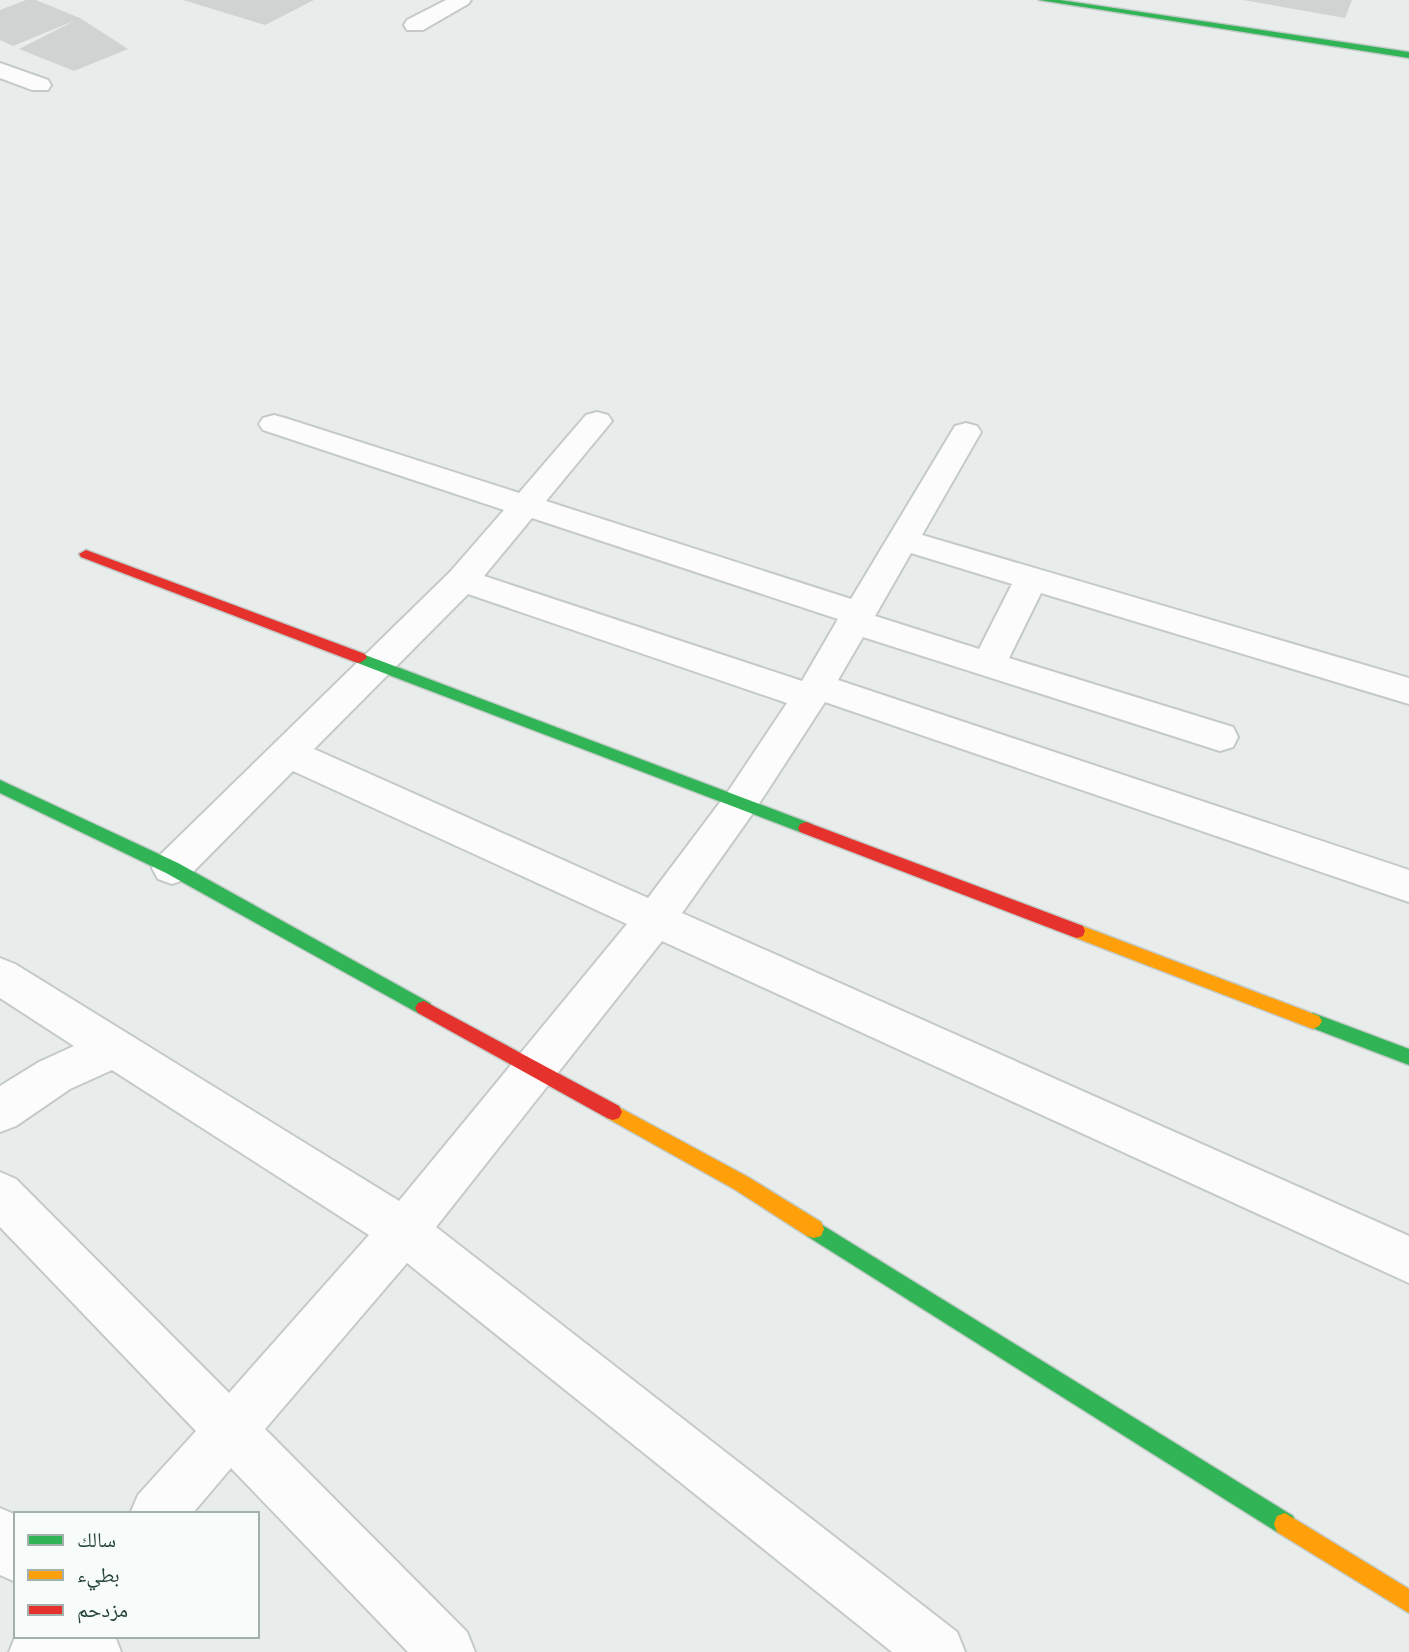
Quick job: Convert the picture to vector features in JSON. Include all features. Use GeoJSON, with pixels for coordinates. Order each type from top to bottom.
{"type":"FeatureCollection","features":[{"type":"Feature","properties":{"kind":"street"},"geometry":{"type":"LineString","coordinates":[[415,24],[461,0]]}},
{"type":"Feature","properties":{"kind":"street"},"geometry":{"type":"LineString","coordinates":[[1042,0],[1409,55]]}},
{"type":"Feature","properties":{"kind":"street"},"geometry":{"type":"LineString","coordinates":[[1243,13],[1409,40]]}},
{"type":"Feature","properties":{"kind":"street"},"geometry":{"type":"LineString","coordinates":[[0,70],[40,85]]}},
{"type":"Feature","properties":{"kind":"street"},"geometry":{"type":"LineString","coordinates":[[172,868],[462,579],[597,421]]}},
{"type":"Feature","properties":{"kind":"street"},"geometry":{"type":"LineString","coordinates":[[274,424],[525,505],[989,664],[1220,737]]}},
{"type":"Feature","properties":{"kind":"street"},"geometry":{"type":"LineString","coordinates":[[160,1512],[404,1231],[656,918],[740,803],[813,691],[966,432]]}},
{"type":"Feature","properties":{"kind":"street"},"geometry":{"type":"LineString","coordinates":[[903,540],[1409,691]]}},
{"type":"Feature","properties":{"kind":"street"},"geometry":{"type":"LineString","coordinates":[[86,554],[1409,1057]]}},
{"type":"Feature","properties":{"kind":"street"},"geometry":{"type":"LineString","coordinates":[[462,579],[1409,886]]}},
{"type":"Feature","properties":{"kind":"street"},"geometry":{"type":"LineString","coordinates":[[989,664],[1031,579]]}},
{"type":"Feature","properties":{"kind":"street"},"geometry":{"type":"LineString","coordinates":[[288,753],[1409,1260]]}},
{"type":"Feature","properties":{"kind":"street"},"geometry":{"type":"LineString","coordinates":[[0,786],[172,868],[741,1183],[1409,1602]]}},
{"type":"Feature","properties":{"kind":"street"},"geometry":{"type":"LineString","coordinates":[[0,976],[404,1231],[937,1652]]}},
{"type":"Feature","properties":{"kind":"street"},"geometry":{"type":"LineString","coordinates":[[0,1112],[23,1092],[85,1060],[116,1049]]}},
{"type":"Feature","properties":{"kind":"street"},"geometry":{"type":"LineString","coordinates":[[0,1194],[447,1652]]}},
{"type":"Feature","properties":{"kind":"street"},"geometry":{"type":"LineString","coordinates":[[0,1535],[14,1552]]}},
{"type":"Feature","properties":{"kind":"street"},"geometry":{"type":"LineString","coordinates":[[37,1652],[49,1638]]}},
{"type":"Feature","properties":{"kind":"street"},"geometry":{"type":"LineString","coordinates":[[82,1638],[93,1652]]}},
{"type":"Feature","properties":{"kind":"building"},"geometry":{"type":"Polygon","coordinates":[[[26,0],[36,0],[80,18],[128,49],[74,71],[19,49],[76,20],[13,46],[0,40],[0,10],[26,0]]]}},
{"type":"Feature","properties":{"kind":"building"},"geometry":{"type":"Polygon","coordinates":[[[183,0],[314,0],[265,25],[183,0]]]}},
{"type":"Feature","properties":{"kind":"building"},"geometry":{"type":"Polygon","coordinates":[[[1243,0],[1352,0],[1345,18],[1243,0]]]}},
{"type":"Feature","properties":{"kind":"traffic: fast"},"geometry":{"type":"LineString","coordinates":[[1043,0],[1409,55]]}},
{"type":"Feature","properties":{"kind":"traffic: fast"},"geometry":{"type":"LineString","coordinates":[[360,658],[806,828]]}},
{"type":"Feature","properties":{"kind":"traffic: fast"},"geometry":{"type":"LineString","coordinates":[[0,786],[172,868],[424,1008]]}},
{"type":"Feature","properties":{"kind":"traffic: fast"},"geometry":{"type":"LineString","coordinates":[[1313,1021],[1409,1057]]}},
{"type":"Feature","properties":{"kind":"traffic: fast"},"geometry":{"type":"LineString","coordinates":[[814,1229],[1285,1524]]}},
{"type":"Feature","properties":{"kind":"traffic: slow"},"geometry":{"type":"LineString","coordinates":[[1077,931],[1313,1021]]}},
{"type":"Feature","properties":{"kind":"traffic: slow"},"geometry":{"type":"LineString","coordinates":[[613,1112],[741,1183],[814,1229]]}},
{"type":"Feature","properties":{"kind":"traffic: slow"},"geometry":{"type":"LineString","coordinates":[[1285,1524],[1409,1602]]}},
{"type":"Feature","properties":{"kind":"traffic: jam"},"geometry":{"type":"LineString","coordinates":[[86,554],[360,658]]}},
{"type":"Feature","properties":{"kind":"traffic: jam"},"geometry":{"type":"LineString","coordinates":[[806,828],[1077,931]]}},
{"type":"Feature","properties":{"kind":"traffic: jam"},"geometry":{"type":"LineString","coordinates":[[424,1008],[613,1112]]}}]}
